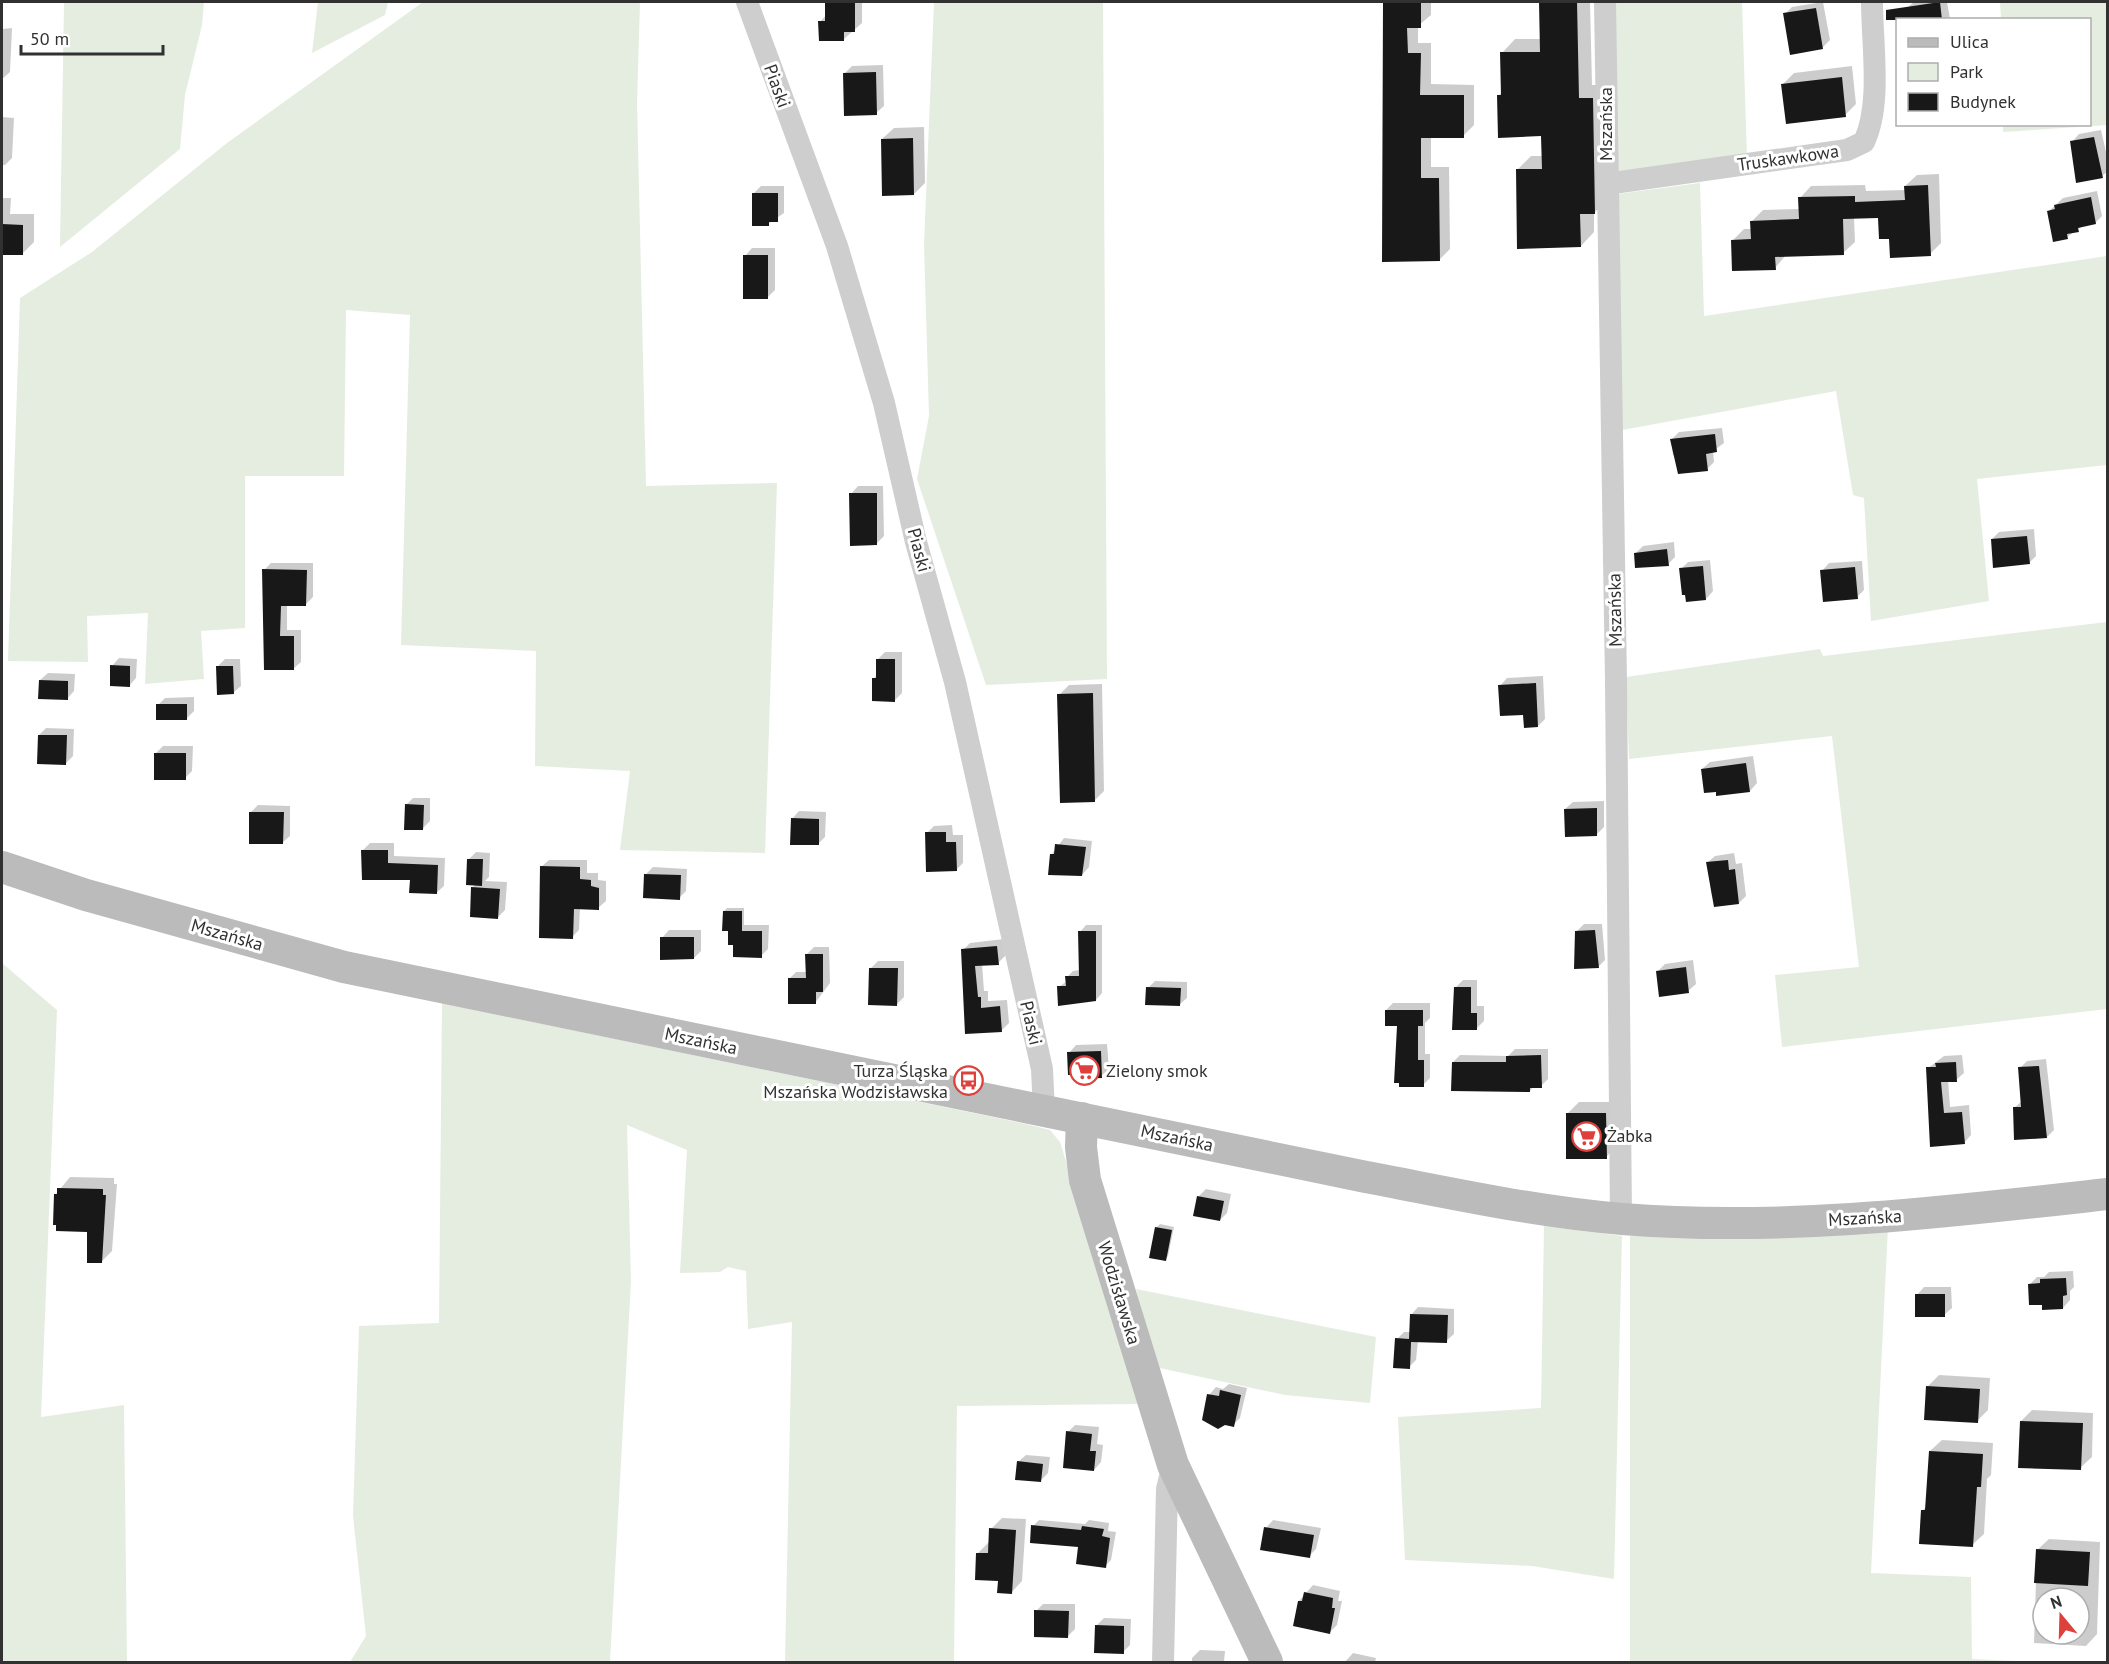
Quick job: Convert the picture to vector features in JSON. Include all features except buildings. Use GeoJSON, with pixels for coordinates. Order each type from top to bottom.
{"type":"FeatureCollection","features":[{"type":"Feature","properties":{"kind":"street","name":"Piaski"},"geometry":{"type":"LineString","coordinates":[[747,2],[837,246],[884,403],[916,542],[955,681],[1042,1069],[1044,1111]]}},
{"type":"Feature","properties":{"kind":"street","name":"Mszańska"},"geometry":{"type":"LineString","coordinates":[[1605,2],[1622,1219]]}},
{"type":"Feature","properties":{"kind":"street","name":"Truskawkowa"},"geometry":{"type":"LineString","coordinates":[[1606,184],[1847,150],[1864,142],[1872,125],[1874,103],[1872,2]]}},
{"type":"Feature","properties":{"kind":"street","name":"Mszańska"},"geometry":{"type":"LineString","coordinates":[[2,867],[86,895],[344,967],[1469,1197],[1622,1219],[1766,1224],[1915,1216],[2108,1194]]}},
{"type":"Feature","properties":{"kind":"street","name":"Wodzisławska"},"geometry":{"type":"LineString","coordinates":[[1082,1118],[1081,1147],[1085,1180],[1173,1465],[1268,1662]]}},
{"type":"Feature","properties":{"kind":"street","name":"Wodzisławska"},"geometry":{"type":"LineString","coordinates":[[1163,1662],[1167,1489],[1173,1465]]}},
{"type":"Feature","properties":{"kind":"green space"},"geometry":{"type":"Polygon","coordinates":[[[64,2],[204,2],[202,25],[185,95],[180,149],[60,247],[64,2]]]}},
{"type":"Feature","properties":{"kind":"green space"},"geometry":{"type":"Polygon","coordinates":[[[318,2],[388,2],[385,15],[312,53],[318,2]]]}},
{"type":"Feature","properties":{"kind":"green space"},"geometry":{"type":"Polygon","coordinates":[[[423,2],[640,2],[637,103],[646,486],[777,483],[765,853],[620,850],[630,771],[535,766],[536,651],[401,645],[410,315],[346,310],[344,476],[245,476],[245,628],[201,631],[204,679],[145,684],[148,613],[87,616],[88,662],[8,661],[20,298],[92,252],[227,143],[423,2]]]}},
{"type":"Feature","properties":{"kind":"green space"},"geometry":{"type":"Polygon","coordinates":[[[934,2],[1103,2],[1107,679],[986,685],[917,479],[929,416],[924,245],[934,2]]]}},
{"type":"Feature","properties":{"kind":"green space"},"geometry":{"type":"Polygon","coordinates":[[[1612,2],[1742,2],[1747,158],[1613,177],[1612,2]]]}},
{"type":"Feature","properties":{"kind":"green space"},"geometry":{"type":"Polygon","coordinates":[[[2000,2],[2107,2],[2107,125],[2003,132],[2003,126],[2091,126],[2091,18],[2001,18],[2000,2]]]}},
{"type":"Feature","properties":{"kind":"green space"},"geometry":{"type":"Polygon","coordinates":[[[1700,183],[1704,316],[2107,256],[2107,465],[1977,479],[1989,601],[1871,621],[1864,498],[1853,495],[1836,391],[1622,430],[1617,194],[1700,183]]]}},
{"type":"Feature","properties":{"kind":"green space"},"geometry":{"type":"Polygon","coordinates":[[[2107,622],[2107,1009],[1782,1047],[1775,975],[1859,967],[1832,736],[1629,759],[1626,677],[1820,649],[1823,656],[2107,622]]]}},
{"type":"Feature","properties":{"kind":"green space"},"geometry":{"type":"Polygon","coordinates":[[[2,963],[57,1010],[41,1417],[124,1405],[127,1662],[2,1662],[2,963]]]}},
{"type":"Feature","properties":{"kind":"green space"},"geometry":{"type":"Polygon","coordinates":[[[442,1003],[1026,1124],[1050,1130],[1060,1142],[1141,1404],[957,1406],[954,1662],[785,1662],[792,1322],[748,1329],[746,1271],[728,1267],[720,1272],[680,1273],[687,1150],[627,1125],[631,1281],[610,1662],[350,1662],[366,1636],[353,1516],[359,1326],[439,1323],[442,1003]]]}},
{"type":"Feature","properties":{"kind":"green space"},"geometry":{"type":"Polygon","coordinates":[[[1544,1226],[1622,1236],[1614,1579],[1532,1566],[1405,1560],[1398,1417],[1541,1408],[1544,1226]]]}},
{"type":"Feature","properties":{"kind":"green space"},"geometry":{"type":"Polygon","coordinates":[[[1888,1227],[1871,1573],[1971,1577],[1972,1659],[2038,1662],[1630,1662],[1630,1236],[1888,1227]]]}},
{"type":"Feature","properties":{"kind":"green space"},"geometry":{"type":"Polygon","coordinates":[[[1136,1289],[1376,1337],[1370,1403],[1285,1395],[1155,1367],[1136,1289]]]}},
{"type":"Feature","properties":{"kind":"place","name":"Zielony smok"},"geometry":{"type":"Point","coordinates":[1085,1071]}},
{"type":"Feature","properties":{"kind":"place","name":"Turza Śląska Mszańska Wodzisławska"},"geometry":{"type":"Point","coordinates":[969,1081]}},
{"type":"Feature","properties":{"kind":"place","name":"Żabka"},"geometry":{"type":"Point","coordinates":[1586,1136]}}]}
